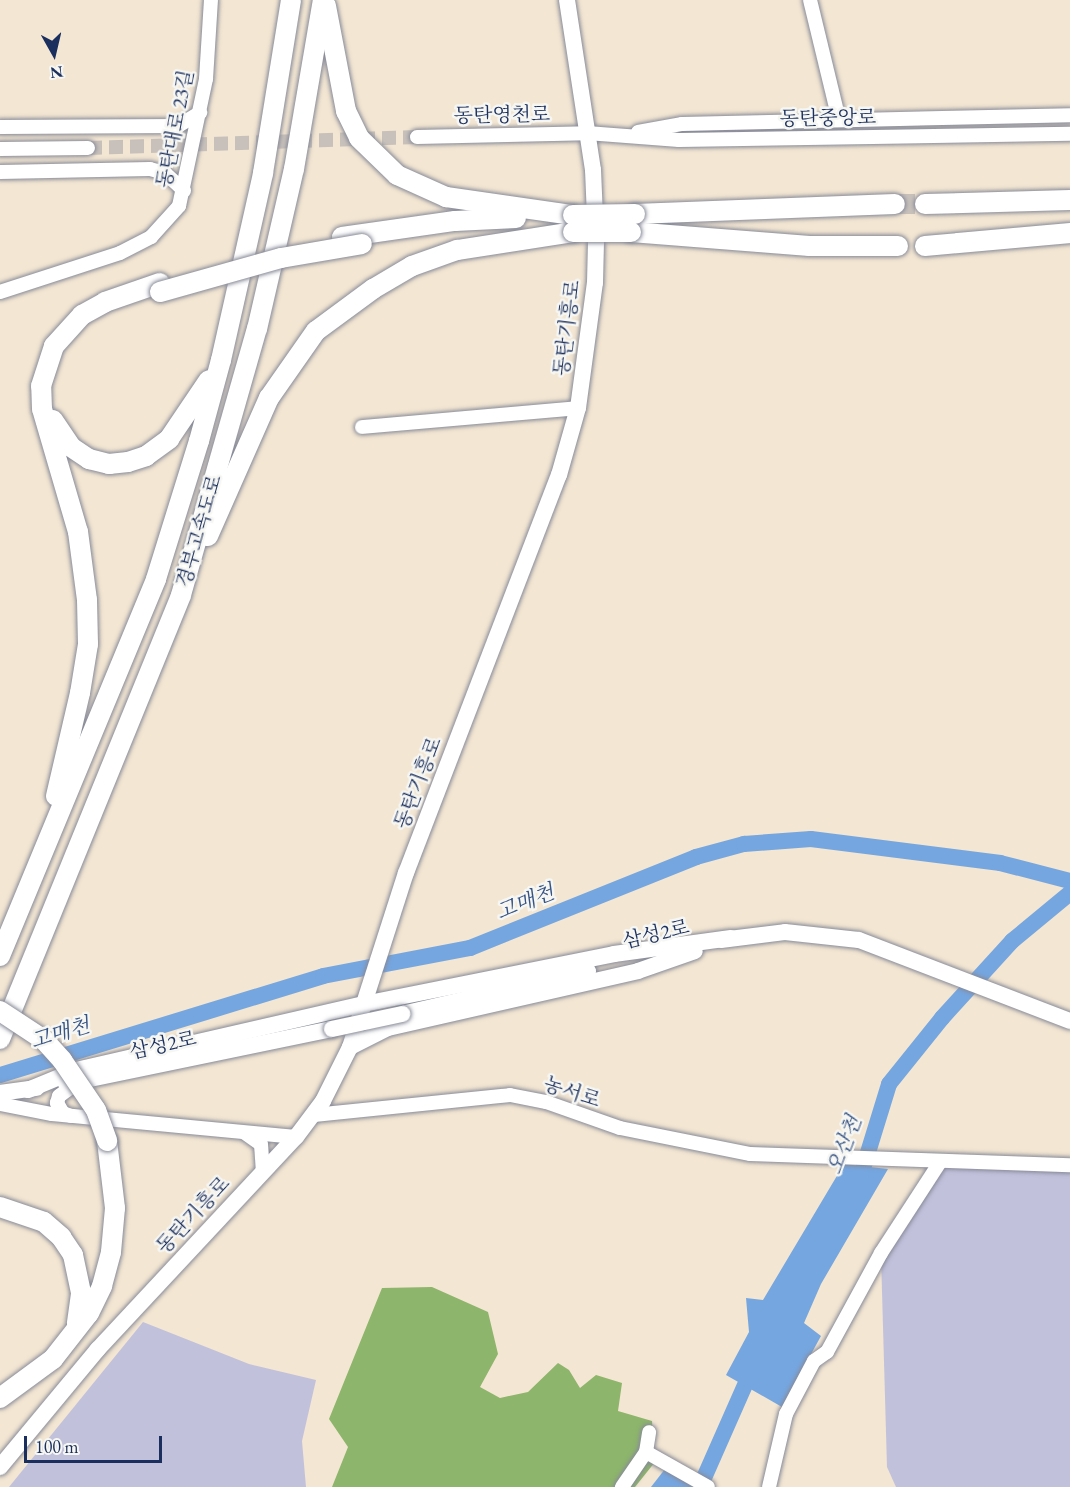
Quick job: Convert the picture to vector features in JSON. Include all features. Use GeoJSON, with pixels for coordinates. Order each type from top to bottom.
{"type":"FeatureCollection","features":[{"type":"Feature","properties":{"kind":"highway","name":"경부고속도로"},"geometry":{"type":"LineString","coordinates":[[0,956],[156,579],[221,360],[263,173],[291,0]]}},
{"type":"Feature","properties":{"kind":"highway","name":"경부고속도로"},"geometry":{"type":"LineString","coordinates":[[0,1039],[181,595],[257,329],[294,169],[324,0]]}},
{"type":"Feature","properties":{"kind":"highway"},"geometry":{"type":"LineString","coordinates":[[324,0],[346,111],[359,138],[397,174],[418,187],[462,201],[573,224]]}},
{"type":"Feature","properties":{"kind":"highway"},"geometry":{"type":"LineString","coordinates":[[925,204],[1070,200]]}},
{"type":"Feature","properties":{"kind":"highway"},"geometry":{"type":"LineString","coordinates":[[221,360],[181,424],[146,456],[109,464],[89,459],[71,447],[58,432],[49,396],[52,374],[63,353],[91,323],[160,288],[281,249],[342,237],[455,221],[633,223],[895,204]]}},
{"type":"Feature","properties":{"kind":"highway"},"geometry":{"type":"LineString","coordinates":[[633,223],[809,246],[898,246]]}},
{"type":"Feature","properties":{"kind":"highway"},"geometry":{"type":"LineString","coordinates":[[43,852],[88,644],[87,600],[78,532],[42,409],[40,386],[54,346],[82,315],[105,302],[271,260],[362,244],[573,224]]}},
{"type":"Feature","properties":{"kind":"highway"},"geometry":{"type":"LineString","coordinates":[[181,595],[269,398],[316,331],[373,289],[412,266],[457,249],[573,224]]}},
{"type":"Feature","properties":{"kind":"highway"},"geometry":{"type":"LineString","coordinates":[[925,246],[1070,233]]}},
{"type":"Feature","properties":{"kind":"highway"},"geometry":{"type":"LineString","coordinates":[[0,1011],[44,1040],[62,1060],[96,1110],[107,1141],[115,1208],[111,1252],[102,1286],[76,1332],[53,1359],[0,1405]]}},
{"type":"Feature","properties":{"kind":"highway"},"geometry":{"type":"LineString","coordinates":[[0,1207],[44,1222],[61,1237],[73,1255],[81,1294],[76,1332]]}},
{"type":"Feature","properties":{"kind":"highway"},"geometry":{"type":"LineString","coordinates":[[0,1398],[26,1381]]}},
{"type":"Feature","properties":{"kind":"main road","name":"동탄기흥로"},"geometry":{"type":"LineString","coordinates":[[0,1467],[98,1349],[296,1137],[314,1115],[350,1047],[406,873],[559,475],[578,408],[595,283],[593,170],[567,0]]}},
{"type":"Feature","properties":{"kind":"main road","name":"삼성2로"},"geometry":{"type":"LineString","coordinates":[[0,1093],[77,1083],[402,1014],[731,938],[785,932],[823,934],[859,940],[920,961],[1066,1020]]}},
{"type":"Feature","properties":{"kind":"main road"},"geometry":{"type":"LineString","coordinates":[[28,1090],[76,1070],[366,999],[614,954],[731,938]]}},
{"type":"Feature","properties":{"kind":"main road"},"geometry":{"type":"LineString","coordinates":[[350,1047],[388,1028],[638,971],[731,938]]}},
{"type":"Feature","properties":{"kind":"street","name":"동탄대로 23길"},"geometry":{"type":"LineString","coordinates":[[0,292],[89,266],[151,237],[179,206],[200,113],[211,40],[211,0]]}},
{"type":"Feature","properties":{"kind":"street"},"geometry":{"type":"LineString","coordinates":[[810,0],[838,120]]}},
{"type":"Feature","properties":{"kind":"street"},"geometry":{"type":"LineString","coordinates":[[0,127],[178,126],[200,113]]}},
{"type":"Feature","properties":{"kind":"street"},"geometry":{"type":"LineString","coordinates":[[619,135],[682,124],[1070,115]]}},
{"type":"Feature","properties":{"kind":"street","name":"동탄중앙로"},"geometry":{"type":"LineString","coordinates":[[587,133],[679,140],[1070,134]]}},
{"type":"Feature","properties":{"kind":"street","name":"동탄영천로"},"geometry":{"type":"LineString","coordinates":[[417,136],[587,133]]}},
{"type":"Feature","properties":{"kind":"street"},"geometry":{"type":"LineString","coordinates":[[0,149],[88,148]]}},
{"type":"Feature","properties":{"kind":"street"},"geometry":{"type":"LineString","coordinates":[[0,172],[150,169],[176,180],[184,191]]}},
{"type":"Feature","properties":{"kind":"street"},"geometry":{"type":"LineString","coordinates":[[362,427],[578,408]]}},
{"type":"Feature","properties":{"kind":"street"},"geometry":{"type":"LineString","coordinates":[[73,1116],[63,1113],[57,1103],[59,1096],[77,1083]]}},
{"type":"Feature","properties":{"kind":"street","name":"농서로"},"geometry":{"type":"LineString","coordinates":[[314,1115],[332,1116],[385,1106],[510,1095],[546,1102],[620,1128],[712,1149],[818,1158],[934,1162]]}},
{"type":"Feature","properties":{"kind":"street"},"geometry":{"type":"LineString","coordinates":[[0,1104],[73,1116],[296,1137]]}},
{"type":"Feature","properties":{"kind":"street"},"geometry":{"type":"LineString","coordinates":[[243,1132],[261,1144],[263,1172]]}},
{"type":"Feature","properties":{"kind":"street"},"geometry":{"type":"LineString","coordinates":[[769,1487],[786,1414],[814,1361],[827,1352],[934,1162],[1070,1166]]}},
{"type":"Feature","properties":{"kind":"street"},"geometry":{"type":"LineString","coordinates":[[622,1487],[646,1452],[649,1431]]}},
{"type":"Feature","properties":{"kind":"street"},"geometry":{"type":"LineString","coordinates":[[646,1452],[708,1487]]}},
{"type":"Feature","properties":{"kind":"shaded area"},"geometry":{"type":"Polygon","coordinates":[[[941,1168],[1070,1169],[1070,1487],[896,1487],[887,1467],[881,1256],[941,1168]]]}},
{"type":"Feature","properties":{"kind":"shaded area"},"geometry":{"type":"Polygon","coordinates":[[[143,1322],[249,1364],[316,1380],[302,1441],[306,1487],[9,1487],[143,1322]]]}},
{"type":"Feature","properties":{"kind":"green space"},"geometry":{"type":"Polygon","coordinates":[[[432,1287],[488,1312],[498,1354],[480,1387],[500,1398],[528,1392],[558,1363],[569,1370],[580,1388],[596,1375],[622,1383],[618,1411],[652,1421],[655,1462],[635,1487],[332,1487],[348,1447],[329,1419],[382,1288],[432,1287]]]}},
{"type":"Feature","properties":{"kind":"water"},"geometry":{"type":"Polygon","coordinates":[[[844,1164],[888,1169],[821,1284],[804,1323],[821,1336],[782,1407],[726,1375],[749,1332],[746,1298],[763,1300],[844,1164]]]}},
{"type":"Feature","properties":{"kind":"water"},"geometry":{"type":"Polygon","coordinates":[[[665,1469],[699,1487],[651,1487],[665,1469]]]}},
{"type":"Feature","properties":{"kind":"waterway","name":"고매천"},"geometry":{"type":"LineString","coordinates":[[0,1075],[323,976],[470,948],[696,857],[744,844],[811,839],[1000,863],[1070,881]]}},
{"type":"Feature","properties":{"kind":"waterway","name":"오산천"},"geometry":{"type":"LineString","coordinates":[[862,1172],[889,1084],[942,1018],[1012,941],[1070,893]]}},
{"type":"Feature","properties":{"kind":"waterway","name":"오산천"},"geometry":{"type":"LineString","coordinates":[[700,1487],[753,1367]]}},
{"type":"Feature","properties":{"kind":"tunnel"},"geometry":{"type":"LineString","coordinates":[[88,148],[417,137]]}},
{"type":"Feature","properties":{"kind":"tunnel"},"geometry":{"type":"LineString","coordinates":[[895,204],[925,204]]}}]}
